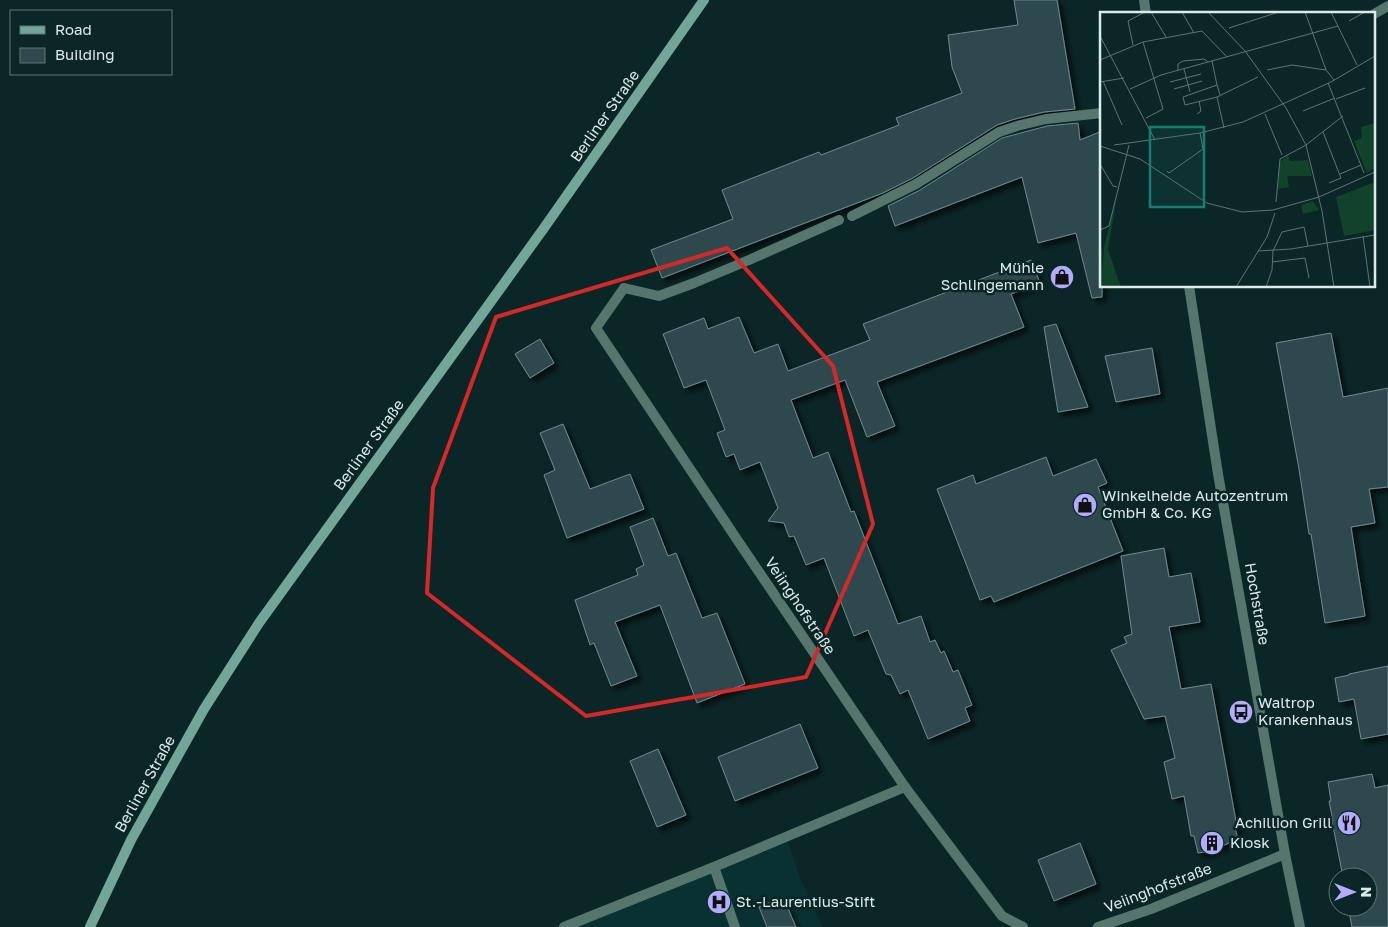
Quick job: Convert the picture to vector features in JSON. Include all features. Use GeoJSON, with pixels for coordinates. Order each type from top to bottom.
{"type":"FeatureCollection","features":[{"type":"Feature","properties":{"kind":"main road","name":"Berliner Straße"},"geometry":{"type":"LineString","coordinates":[[90,927],[131,840],[204,709],[259,623],[544,228],[704,0]]}},
{"type":"Feature","properties":{"kind":"street"},"geometry":{"type":"LineString","coordinates":[[1376,13],[1388,6]]}},
{"type":"Feature","properties":{"kind":"street"},"geometry":{"type":"LineString","coordinates":[[852,216],[916,184],[999,132],[1046,120],[1100,113]]}},
{"type":"Feature","properties":{"kind":"street","name":"Veiinghofstraße"},"geometry":{"type":"LineString","coordinates":[[839,220],[749,260],[659,296],[624,288],[596,328],[905,787],[1002,916],[1022,927]]}},
{"type":"Feature","properties":{"kind":"street","name":"Hochstraße"},"geometry":{"type":"LineString","coordinates":[[1188,288],[1218,474],[1285,854],[1300,927]]}},
{"type":"Feature","properties":{"kind":"street"},"geometry":{"type":"LineString","coordinates":[[564,927],[905,787]]}},
{"type":"Feature","properties":{"kind":"street","name":"Veiinghofstraße"},"geometry":{"type":"LineString","coordinates":[[1098,927],[1151,909],[1285,854]]}},
{"type":"Feature","properties":{"kind":"street"},"geometry":{"type":"LineString","coordinates":[[714,867],[735,927]]}},
{"type":"Feature","properties":{"kind":"highlighted area"},"geometry":{"type":"Polygon","coordinates":[[[727,248],[833,366],[873,524],[806,677],[586,716],[427,593],[433,488],[496,317],[727,248]]]}},
{"type":"Feature","properties":{"kind":"shaded area","name":"St.-Laurentius-Stift"},"geometry":{"type":"Polygon","coordinates":[[[786,836],[800,878],[823,927],[564,927],[786,836]]]}},
{"type":"Feature","properties":{"kind":"building"},"geometry":{"type":"Polygon","coordinates":[[[1014,0],[1057,0],[1075,109],[1044,112],[997,125],[913,178],[883,193],[662,278],[651,250],[733,219],[722,190],[819,152],[821,155],[899,125],[896,118],[962,93],[952,67],[948,35],[1018,25],[1014,0]]]}},
{"type":"Feature","properties":{"kind":"building"},"geometry":{"type":"Polygon","coordinates":[[[1078,123],[1080,140],[1100,132],[1100,288],[1102,288],[1102,297],[1092,298],[1076,233],[1038,243],[1022,177],[895,226],[888,206],[920,190],[1002,138],[1047,126],[1078,123]]]}},
{"type":"Feature","properties":{"kind":"building"},"geometry":{"type":"Polygon","coordinates":[[[1031,260],[1040,283],[1011,294],[1024,327],[877,382],[895,426],[867,437],[845,380],[791,400],[813,458],[828,452],[851,512],[854,511],[898,624],[921,616],[930,642],[935,640],[941,653],[944,651],[953,672],[958,670],[972,705],[965,708],[970,721],[928,739],[908,690],[900,694],[891,675],[886,674],[868,630],[854,636],[824,558],[806,565],[794,536],[789,537],[784,523],[768,521],[778,508],[760,462],[740,470],[734,454],[726,457],[717,433],[725,430],[706,380],[684,388],[663,334],[704,318],[708,329],[739,317],[754,353],[778,344],[788,371],[870,340],[863,324],[1031,260]]]}},
{"type":"Feature","properties":{"kind":"building"},"geometry":{"type":"Polygon","coordinates":[[[1056,324],[1088,407],[1058,412],[1044,327],[1056,324]]]}},
{"type":"Feature","properties":{"kind":"building"},"geometry":{"type":"Polygon","coordinates":[[[1331,333],[1343,397],[1388,388],[1388,487],[1369,489],[1375,523],[1351,527],[1365,616],[1325,623],[1311,534],[1309,534],[1276,343],[1331,333]]]}},
{"type":"Feature","properties":{"kind":"building"},"geometry":{"type":"Polygon","coordinates":[[[540,339],[554,363],[530,378],[515,354],[540,339]]]}},
{"type":"Feature","properties":{"kind":"building"},"geometry":{"type":"Polygon","coordinates":[[[1152,348],[1160,394],[1116,402],[1105,356],[1152,348]]]}},
{"type":"Feature","properties":{"kind":"building"},"geometry":{"type":"Polygon","coordinates":[[[563,424],[590,489],[630,474],[644,509],[567,538],[544,475],[555,470],[540,433],[563,424]]]}},
{"type":"Feature","properties":{"kind":"building"},"geometry":{"type":"Polygon","coordinates":[[[1046,457],[1053,476],[1096,459],[1107,483],[1098,487],[1123,551],[994,602],[991,596],[980,600],[937,489],[973,475],[976,484],[1046,457]]]}},
{"type":"Feature","properties":{"kind":"building"},"geometry":{"type":"Polygon","coordinates":[[[653,518],[668,556],[676,553],[702,618],[717,613],[745,684],[697,703],[660,605],[615,622],[637,676],[611,686],[594,643],[590,645],[575,600],[638,575],[636,569],[644,565],[630,527],[653,518]]]}},
{"type":"Feature","properties":{"kind":"building"},"geometry":{"type":"Polygon","coordinates":[[[1164,548],[1169,577],[1191,573],[1200,622],[1169,627],[1181,689],[1211,684],[1237,827],[1235,828],[1238,839],[1211,851],[1198,853],[1194,836],[1191,836],[1184,796],[1172,799],[1164,762],[1175,758],[1165,716],[1144,719],[1111,650],[1127,643],[1124,637],[1132,634],[1121,556],[1164,548]]]}},
{"type":"Feature","properties":{"kind":"building"},"geometry":{"type":"Polygon","coordinates":[[[1388,666],[1388,734],[1361,739],[1354,699],[1339,702],[1335,678],[1388,666]]]}},
{"type":"Feature","properties":{"kind":"building"},"geometry":{"type":"Polygon","coordinates":[[[800,724],[818,768],[735,801],[718,757],[800,724]]]}},
{"type":"Feature","properties":{"kind":"building"},"geometry":{"type":"Polygon","coordinates":[[[658,749],[686,815],[657,827],[630,761],[658,749]]]}},
{"type":"Feature","properties":{"kind":"building"},"geometry":{"type":"Polygon","coordinates":[[[1372,774],[1375,788],[1388,785],[1388,927],[1352,927],[1350,917],[1378,917],[1378,867],[1341,867],[1332,821],[1328,782],[1372,774]]]}},
{"type":"Feature","properties":{"kind":"building"},"geometry":{"type":"Polygon","coordinates":[[[1080,843],[1096,884],[1054,901],[1038,860],[1080,843]]]}},
{"type":"Feature","properties":{"kind":"building"},"geometry":{"type":"Polygon","coordinates":[[[783,897],[796,927],[767,927],[759,907],[783,897]]]}},
{"type":"Feature","properties":{"kind":"place","name":"Mühle Schlingemann"},"geometry":{"type":"Point","coordinates":[1062,277]}},
{"type":"Feature","properties":{"kind":"place","name":"Winkelheide Autozentrum GmbH & Co. KG"},"geometry":{"type":"Point","coordinates":[1085,505]}},
{"type":"Feature","properties":{"kind":"place","name":"Waltrop Krankenhaus"},"geometry":{"type":"Point","coordinates":[1241,712]}},
{"type":"Feature","properties":{"kind":"place","name":"Achillion Grill"},"geometry":{"type":"Point","coordinates":[1349,823]}},
{"type":"Feature","properties":{"kind":"place","name":"Kiosk"},"geometry":{"type":"Point","coordinates":[1212,843]}},
{"type":"Feature","properties":{"kind":"place","name":"St.-Laurentius-Stift"},"geometry":{"type":"Point","coordinates":[719,902]}}]}
